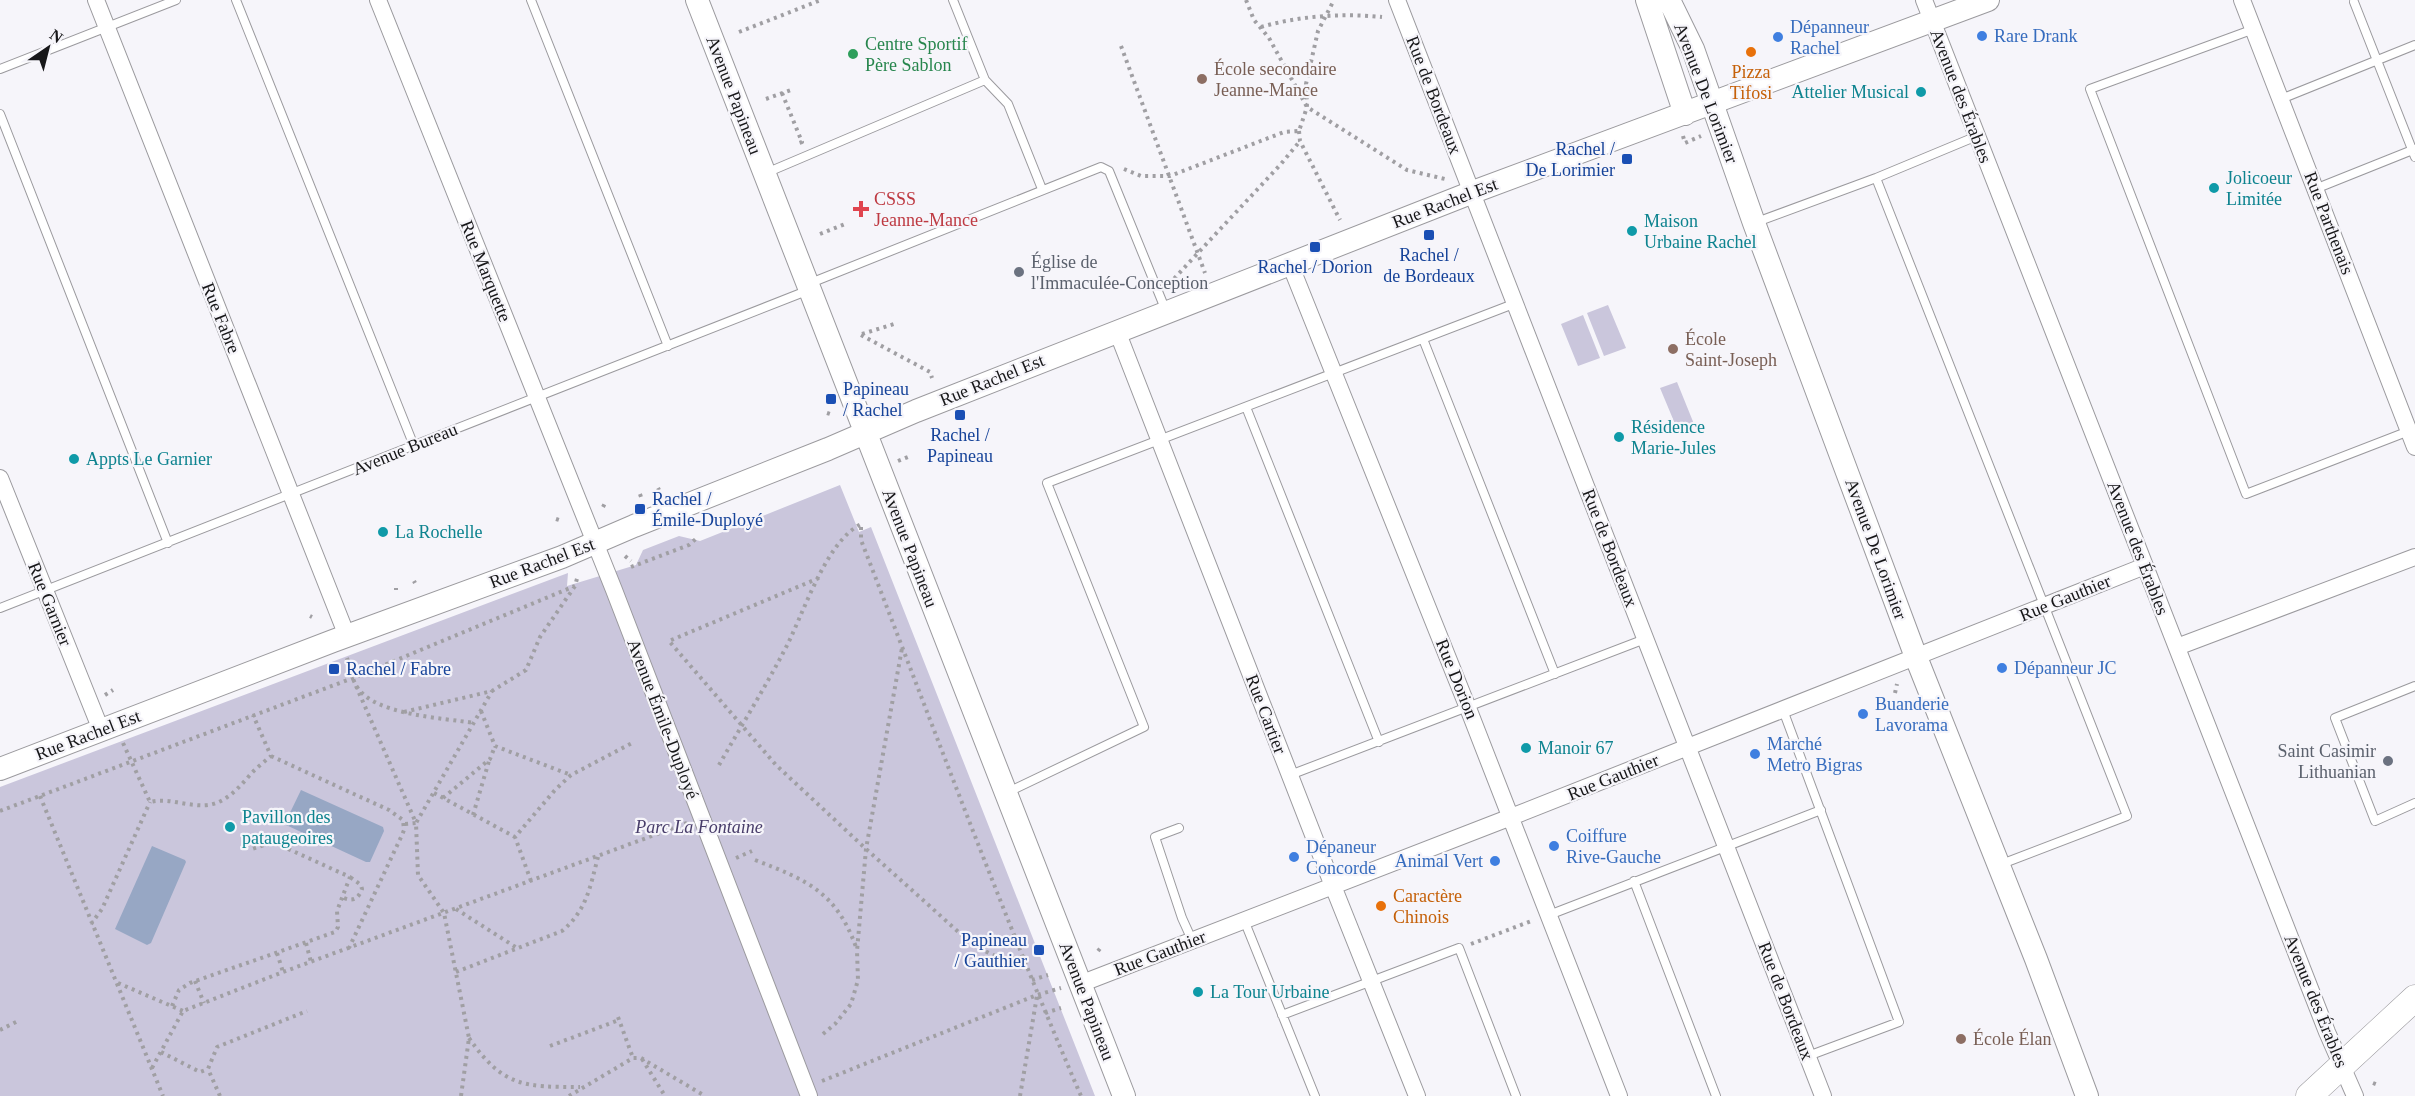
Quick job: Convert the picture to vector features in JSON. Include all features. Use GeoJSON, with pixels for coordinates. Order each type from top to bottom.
{"type":"FeatureCollection","features":[{"type":"Feature","properties":{"kind":"main road","name":"Avenue Papineau"},"geometry":{"type":"LineString","coordinates":[[697,0],[1124,1096]]}},
{"type":"Feature","properties":{"kind":"main road","name":"Avenue De Lorimier"},"geometry":{"type":"LineString","coordinates":[[1647,0],[1685,114]]}},
{"type":"Feature","properties":{"kind":"main road","name":"Avenue De Lorimier"},"geometry":{"type":"LineString","coordinates":[[1669,0],[1693,49],[1754,223],[1916,657],[1999,865],[2087,1096]]}},
{"type":"Feature","properties":{"kind":"main road","name":"Rue Rachel Est"},"geometry":{"type":"LineString","coordinates":[[0,769],[101,730],[347,647],[594,543],[1117,331],[1473,192],[1988,0]]}},
{"type":"Feature","properties":{"kind":"main road"},"geometry":{"type":"LineString","coordinates":[[2309,1096],[2415,998]]}},
{"type":"Feature","properties":{"kind":"street","name":"Rue Fabre"},"geometry":{"type":"LineString","coordinates":[[96,0],[291,494],[347,647]]}},
{"type":"Feature","properties":{"kind":"street","name":"Rue Marquette"},"geometry":{"type":"LineString","coordinates":[[378,0],[594,543]]}},
{"type":"Feature","properties":{"kind":"street","name":"Rue de Bordeaux"},"geometry":{"type":"LineString","coordinates":[[1397,0],[1823,1096]]}},
{"type":"Feature","properties":{"kind":"street","name":"Avenue des Érables"},"geometry":{"type":"LineString","coordinates":[[1924,0],[2323,1022],[2355,1096]]}},
{"type":"Feature","properties":{"kind":"street","name":"Rue Parthenais"},"geometry":{"type":"LineString","coordinates":[[2242,0],[2415,447]]}},
{"type":"Feature","properties":{"kind":"street","name":"Rue Dorion"},"geometry":{"type":"LineString","coordinates":[[1290,264],[1468,708],[1619,1096]]}},
{"type":"Feature","properties":{"kind":"street","name":"Rue Cartier"},"geometry":{"type":"LineString","coordinates":[[1117,331],[1417,1096]]}},
{"type":"Feature","properties":{"kind":"street","name":"Rue Garnier"},"geometry":{"type":"LineString","coordinates":[[0,478],[101,730]]}},
{"type":"Feature","properties":{"kind":"street","name":"Avenue Émile-Duployé"},"geometry":{"type":"LineString","coordinates":[[594,543],[809,1096]]}},
{"type":"Feature","properties":{"kind":"street"},"geometry":{"type":"LineString","coordinates":[[2177,647],[2415,557]]}},
{"type":"Feature","properties":{"kind":"street","name":"Rue Gauthier"},"geometry":{"type":"LineString","coordinates":[[1080,984],[1511,818],[2145,566]]}},
{"type":"Feature","properties":{"kind":"lane"},"geometry":{"type":"LineString","coordinates":[[0,69],[176,0]]}},
{"type":"Feature","properties":{"kind":"lane"},"geometry":{"type":"LineString","coordinates":[[236,0],[414,446]]}},
{"type":"Feature","properties":{"kind":"lane"},"geometry":{"type":"LineString","coordinates":[[531,0],[668,346]]}},
{"type":"Feature","properties":{"kind":"lane"},"geometry":{"type":"LineString","coordinates":[[953,0],[985,80],[1008,104],[1042,189]]}},
{"type":"Feature","properties":{"kind":"lane"},"geometry":{"type":"LineString","coordinates":[[2315,189],[2414,152],[2354,2]]}},
{"type":"Feature","properties":{"kind":"lane"},"geometry":{"type":"LineString","coordinates":[[2254,29],[2090,89],[2246,494],[2409,431]]}},
{"type":"Feature","properties":{"kind":"lane"},"geometry":{"type":"LineString","coordinates":[[2281,99],[2415,45]]}},
{"type":"Feature","properties":{"kind":"lane"},"geometry":{"type":"LineString","coordinates":[[764,173],[985,80]]}},
{"type":"Feature","properties":{"kind":"lane"},"geometry":{"type":"LineString","coordinates":[[0,114],[168,543]]}},
{"type":"Feature","properties":{"kind":"lane"},"geometry":{"type":"LineString","coordinates":[[1754,223],[1876,178],[1977,136]]}},
{"type":"Feature","properties":{"kind":"lane","name":"Avenue Bureau"},"geometry":{"type":"LineString","coordinates":[[0,608],[668,346],[1042,189],[1101,167],[1109,171],[1166,312]]}},
{"type":"Feature","properties":{"kind":"lane"},"geometry":{"type":"LineString","coordinates":[[1876,178],[2127,816],[1999,865]]}},
{"type":"Feature","properties":{"kind":"lane"},"geometry":{"type":"LineString","coordinates":[[1006,794],[1144,727],[1047,483],[1516,302]]}},
{"type":"Feature","properties":{"kind":"lane"},"geometry":{"type":"LineString","coordinates":[[1423,339],[1555,674]]}},
{"type":"Feature","properties":{"kind":"lane"},"geometry":{"type":"LineString","coordinates":[[1246,407],[1378,742]]}},
{"type":"Feature","properties":{"kind":"lane"},"geometry":{"type":"LineString","coordinates":[[1290,775],[1645,639]]}},
{"type":"Feature","properties":{"kind":"lane"},"geometry":{"type":"LineString","coordinates":[[2415,686],[2335,718],[2375,820],[2415,804]]}},
{"type":"Feature","properties":{"kind":"lane"},"geometry":{"type":"LineString","coordinates":[[1784,710],[1899,1022],[1808,1056]]}},
{"type":"Feature","properties":{"kind":"lane"},"geometry":{"type":"LineString","coordinates":[[1549,915],[1821,810]]}},
{"type":"Feature","properties":{"kind":"lane"},"geometry":{"type":"LineString","coordinates":[[1179,828],[1155,837],[1182,918],[1192,940]]}},
{"type":"Feature","properties":{"kind":"lane"},"geometry":{"type":"LineString","coordinates":[[1634,881],[1716,1096]]}},
{"type":"Feature","properties":{"kind":"lane"},"geometry":{"type":"LineString","coordinates":[[1244,920],[1315,1096]]}},
{"type":"Feature","properties":{"kind":"lane"},"geometry":{"type":"LineString","coordinates":[[1282,1015],[1459,948],[1516,1096]]}},
{"type":"Feature","properties":{"kind":"path"},"geometry":{"type":"LineString","coordinates":[[739,32],[821,0]]}},
{"type":"Feature","properties":{"kind":"path"},"geometry":{"type":"LineString","coordinates":[[1246,0],[1254,20],[1261,27],[1307,107],[1407,170],[1423,176],[1442,178]]}},
{"type":"Feature","properties":{"kind":"path"},"geometry":{"type":"LineString","coordinates":[[1334,0],[1318,31],[1306,84],[1307,107],[1299,131],[1300,141],[1340,220]]}},
{"type":"Feature","properties":{"kind":"path"},"geometry":{"type":"LineString","coordinates":[[1261,27],[1281,21],[1342,15],[1382,17]]}},
{"type":"Feature","properties":{"kind":"path"},"geometry":{"type":"LineString","coordinates":[[1121,46],[1205,273]]}},
{"type":"Feature","properties":{"kind":"path"},"geometry":{"type":"LineString","coordinates":[[766,99],[791,90]]}},
{"type":"Feature","properties":{"kind":"path"},"geometry":{"type":"LineString","coordinates":[[782,93],[802,142],[794,145]]}},
{"type":"Feature","properties":{"kind":"path"},"geometry":{"type":"LineString","coordinates":[[1124,169],[1141,176],[1170,176],[1284,132],[1299,131]]}},
{"type":"Feature","properties":{"kind":"path"},"geometry":{"type":"LineString","coordinates":[[1683,136],[1685,143],[1701,136]]}},
{"type":"Feature","properties":{"kind":"path"},"geometry":{"type":"LineString","coordinates":[[1166,288],[1300,141]]}},
{"type":"Feature","properties":{"kind":"path"},"geometry":{"type":"LineString","coordinates":[[820,234],[845,224]]}},
{"type":"Feature","properties":{"kind":"path"},"geometry":{"type":"LineString","coordinates":[[894,324],[861,335],[930,372],[932,378]]}},
{"type":"Feature","properties":{"kind":"path"},"geometry":{"type":"LineString","coordinates":[[827,413],[833,415]]}},
{"type":"Feature","properties":{"kind":"path"},"geometry":{"type":"LineString","coordinates":[[719,765],[784,652],[835,548],[849,532],[861,524],[861,540],[1037,995],[1081,1096]]}},
{"type":"Feature","properties":{"kind":"path"},"geometry":{"type":"LineString","coordinates":[[631,567],[689,545],[698,537]]}},
{"type":"Feature","properties":{"kind":"path"},"geometry":{"type":"LineString","coordinates":[[626,555],[631,561]]}},
{"type":"Feature","properties":{"kind":"path"},"geometry":{"type":"LineString","coordinates":[[404,712],[492,691],[526,670],[540,637],[575,586],[578,574]]}},
{"type":"Feature","properties":{"kind":"path"},"geometry":{"type":"LineString","coordinates":[[819,578],[669,641],[785,775],[963,936],[983,950],[1012,965],[1028,969]]}},
{"type":"Feature","properties":{"kind":"path"},"geometry":{"type":"LineString","coordinates":[[0,811],[353,678],[575,586]]}},
{"type":"Feature","properties":{"kind":"path"},"geometry":{"type":"LineString","coordinates":[[347,647],[356,686],[416,823],[418,875],[444,913],[469,1038],[462,1096]]}},
{"type":"Feature","properties":{"kind":"path"},"geometry":{"type":"LineString","coordinates":[[823,1034],[835,1024],[851,1004],[858,980],[857,951],[866,849],[903,648]]}},
{"type":"Feature","properties":{"kind":"path"},"geometry":{"type":"LineString","coordinates":[[1895,693],[1897,684]]}},
{"type":"Feature","properties":{"kind":"path"},"geometry":{"type":"LineString","coordinates":[[356,686],[377,704],[404,712],[474,723]]}},
{"type":"Feature","properties":{"kind":"path"},"geometry":{"type":"LineString","coordinates":[[416,823],[492,691]]}},
{"type":"Feature","properties":{"kind":"path"},"geometry":{"type":"LineString","coordinates":[[473,815],[495,746],[481,711]]}},
{"type":"Feature","properties":{"kind":"path"},"geometry":{"type":"LineString","coordinates":[[254,715],[271,756],[389,810],[398,815],[404,824],[402,835],[348,949]]}},
{"type":"Feature","properties":{"kind":"path"},"geometry":{"type":"LineString","coordinates":[[91,924],[102,909],[150,801],[122,742]]}},
{"type":"Feature","properties":{"kind":"path"},"geometry":{"type":"LineString","coordinates":[[515,837],[555,790],[571,775],[634,742]]}},
{"type":"Feature","properties":{"kind":"path"},"geometry":{"type":"LineString","coordinates":[[495,746],[571,775]]}},
{"type":"Feature","properties":{"kind":"path"},"geometry":{"type":"LineString","coordinates":[[150,801],[198,806],[224,801],[271,756]]}},
{"type":"Feature","properties":{"kind":"path"},"geometry":{"type":"LineString","coordinates":[[443,798],[489,759]]}},
{"type":"Feature","properties":{"kind":"path"},"geometry":{"type":"LineString","coordinates":[[434,793],[515,837],[531,880]]}},
{"type":"Feature","properties":{"kind":"path"},"geometry":{"type":"LineString","coordinates":[[40,796],[163,1096]]}},
{"type":"Feature","properties":{"kind":"path"},"geometry":{"type":"LineString","coordinates":[[404,824],[416,823]]}},
{"type":"Feature","properties":{"kind":"path"},"geometry":{"type":"LineString","coordinates":[[152,1068],[183,1011],[681,825]]}},
{"type":"Feature","properties":{"kind":"path"},"geometry":{"type":"LineString","coordinates":[[252,849],[273,842],[361,885],[362,889],[358,897],[354,900],[344,898]]}},
{"type":"Feature","properties":{"kind":"path"},"geometry":{"type":"LineString","coordinates":[[738,857],[752,851]]}},
{"type":"Feature","properties":{"kind":"path"},"geometry":{"type":"LineString","coordinates":[[456,972],[562,932],[572,923],[587,902],[598,857]]}},
{"type":"Feature","properties":{"kind":"path"},"geometry":{"type":"LineString","coordinates":[[755,860],[792,874],[822,893],[839,910],[857,951]]}},
{"type":"Feature","properties":{"kind":"path"},"geometry":{"type":"LineString","coordinates":[[172,1006],[183,986],[335,932],[338,927],[337,911],[350,878]]}},
{"type":"Feature","properties":{"kind":"path"},"geometry":{"type":"LineString","coordinates":[[456,909],[518,948]]}},
{"type":"Feature","properties":{"kind":"path"},"geometry":{"type":"LineString","coordinates":[[1459,948],[1549,915]]}},
{"type":"Feature","properties":{"kind":"path"},"geometry":{"type":"LineString","coordinates":[[306,943],[312,962]]}},
{"type":"Feature","properties":{"kind":"path"},"geometry":{"type":"LineString","coordinates":[[1098,951],[1102,946]]}},
{"type":"Feature","properties":{"kind":"path"},"geometry":{"type":"LineString","coordinates":[[278,953],[283,972]]}},
{"type":"Feature","properties":{"kind":"path"},"geometry":{"type":"LineString","coordinates":[[1032,980],[1048,975]]}},
{"type":"Feature","properties":{"kind":"path"},"geometry":{"type":"LineString","coordinates":[[195,981],[204,1003]]}},
{"type":"Feature","properties":{"kind":"path"},"geometry":{"type":"LineString","coordinates":[[118,983],[183,1011]]}},
{"type":"Feature","properties":{"kind":"path"},"geometry":{"type":"LineString","coordinates":[[824,1080],[1050,991]]}},
{"type":"Feature","properties":{"kind":"path"},"geometry":{"type":"LineString","coordinates":[[1020,1096],[1037,995]]}},
{"type":"Feature","properties":{"kind":"path"},"geometry":{"type":"LineString","coordinates":[[1045,1013],[1061,1008]]}},
{"type":"Feature","properties":{"kind":"path"},"geometry":{"type":"LineString","coordinates":[[220,1096],[208,1069],[217,1047],[307,1011]]}},
{"type":"Feature","properties":{"kind":"path"},"geometry":{"type":"LineString","coordinates":[[550,1046],[618,1019],[633,1058]]}},
{"type":"Feature","properties":{"kind":"path"},"geometry":{"type":"LineString","coordinates":[[0,1030],[18,1021]]}},
{"type":"Feature","properties":{"kind":"path"},"geometry":{"type":"LineString","coordinates":[[469,1038],[495,1070],[516,1082],[528,1086],[581,1087]]}},
{"type":"Feature","properties":{"kind":"path"},"geometry":{"type":"LineString","coordinates":[[161,1052],[200,1072],[208,1069]]}},
{"type":"Feature","properties":{"kind":"path"},"geometry":{"type":"LineString","coordinates":[[569,1096],[633,1058],[641,1058],[705,1096]]}},
{"type":"Feature","properties":{"kind":"path"},"geometry":{"type":"LineString","coordinates":[[641,1058],[665,1096]]}},
{"type":"Feature","properties":{"kind":"path"},"geometry":{"type":"LineString","coordinates":[[2373,1083],[2378,1085]]}},
{"type":"Feature","properties":{"kind":"green space"},"geometry":{"type":"Polygon","coordinates":[[[1608,305],[1626,348],[1604,356],[1587,313],[1608,305]]]}},
{"type":"Feature","properties":{"kind":"green space"},"geometry":{"type":"Polygon","coordinates":[[[1583,315],[1600,358],[1578,366],[1561,324],[1583,315]]]}},
{"type":"Feature","properties":{"kind":"green space"},"geometry":{"type":"Polygon","coordinates":[[[1677,382],[1694,424],[1678,431],[1660,388],[1677,382]]]}},
{"type":"Feature","properties":{"kind":"green space","name":"Parc La Fontaine"},"geometry":{"type":"Polygon","coordinates":[[[840,485],[859,532],[871,527],[1095,1096],[0,1096],[0,787],[568,573],[567,586],[636,565],[643,550],[679,536],[700,541],[840,485]]]}},
{"type":"Feature","properties":{"kind":"water"},"geometry":{"type":"Polygon","coordinates":[[[301,790],[383,827],[384,831],[370,862],[286,825],[301,790]]]}},
{"type":"Feature","properties":{"kind":"water"},"geometry":{"type":"Polygon","coordinates":[[[152,846],[186,862],[151,943],[147,945],[115,929],[152,846]]]}},
{"type":"Feature","properties":{"kind":"place","name":"Rare Drank"},"geometry":{"type":"Point","coordinates":[1982,36]}},
{"type":"Feature","properties":{"kind":"place","name":"Dépanneur Rachel"},"geometry":{"type":"Point","coordinates":[1778,37]}},
{"type":"Feature","properties":{"kind":"place","name":"Pizza Tifosi"},"geometry":{"type":"Point","coordinates":[1751,52]}},
{"type":"Feature","properties":{"kind":"place","name":"Centre Sportif Père Sablon"},"geometry":{"type":"Point","coordinates":[853,54]}},
{"type":"Feature","properties":{"kind":"place","name":"École secondaire Jeanne-Mance"},"geometry":{"type":"Point","coordinates":[1202,79]}},
{"type":"Feature","properties":{"kind":"place","name":"Attelier Musical"},"geometry":{"type":"Point","coordinates":[1921,92]}},
{"type":"Feature","properties":{"kind":"place","name":"Rachel / De Lorimier"},"geometry":{"type":"Point","coordinates":[1627,159]}},
{"type":"Feature","properties":{"kind":"place","name":"Jolicoeur Limitée"},"geometry":{"type":"Point","coordinates":[2214,188]}},
{"type":"Feature","properties":{"kind":"place","name":"CSSS Jeanne-Mance"},"geometry":{"type":"Point","coordinates":[861,209]}},
{"type":"Feature","properties":{"kind":"place","name":"Maison Urbaine Rachel"},"geometry":{"type":"Point","coordinates":[1632,231]}},
{"type":"Feature","properties":{"kind":"place","name":"Rachel / de Bordeaux"},"geometry":{"type":"Point","coordinates":[1429,235]}},
{"type":"Feature","properties":{"kind":"place","name":"Rachel / Dorion"},"geometry":{"type":"Point","coordinates":[1315,247]}},
{"type":"Feature","properties":{"kind":"place","name":"Église de l'Immaculée-Conception"},"geometry":{"type":"Point","coordinates":[1019,272]}},
{"type":"Feature","properties":{"kind":"place","name":"École Saint-Joseph"},"geometry":{"type":"Point","coordinates":[1673,349]}},
{"type":"Feature","properties":{"kind":"place","name":"Papineau / Rachel"},"geometry":{"type":"Point","coordinates":[831,399]}},
{"type":"Feature","properties":{"kind":"place","name":"Rachel / Papineau"},"geometry":{"type":"Point","coordinates":[960,415]}},
{"type":"Feature","properties":{"kind":"place","name":"Résidence Marie-Jules"},"geometry":{"type":"Point","coordinates":[1619,437]}},
{"type":"Feature","properties":{"kind":"place","name":"Appts Le Garnier"},"geometry":{"type":"Point","coordinates":[74,459]}},
{"type":"Feature","properties":{"kind":"place","name":"Rachel / Émile-Duployé"},"geometry":{"type":"Point","coordinates":[640,509]}},
{"type":"Feature","properties":{"kind":"place","name":"La Rochelle"},"geometry":{"type":"Point","coordinates":[383,532]}},
{"type":"Feature","properties":{"kind":"place","name":"Dépanneur JC"},"geometry":{"type":"Point","coordinates":[2002,668]}},
{"type":"Feature","properties":{"kind":"place","name":"Rachel / Fabre"},"geometry":{"type":"Point","coordinates":[334,669]}},
{"type":"Feature","properties":{"kind":"place","name":"Buanderie Lavorama"},"geometry":{"type":"Point","coordinates":[1863,714]}},
{"type":"Feature","properties":{"kind":"place","name":"Manoir 67"},"geometry":{"type":"Point","coordinates":[1526,748]}},
{"type":"Feature","properties":{"kind":"place","name":"Marché Metro Bigras"},"geometry":{"type":"Point","coordinates":[1755,754]}},
{"type":"Feature","properties":{"kind":"place","name":"Saint Casimir Lithuanian"},"geometry":{"type":"Point","coordinates":[2388,761]}},
{"type":"Feature","properties":{"kind":"place","name":"Pavillon des pataugeoires"},"geometry":{"type":"Point","coordinates":[230,827]}},
{"type":"Feature","properties":{"kind":"place","name":"Coiffure Rive-Gauche"},"geometry":{"type":"Point","coordinates":[1554,846]}},
{"type":"Feature","properties":{"kind":"place","name":"Dépaneur Concorde"},"geometry":{"type":"Point","coordinates":[1294,857]}},
{"type":"Feature","properties":{"kind":"place","name":"Animal Vert"},"geometry":{"type":"Point","coordinates":[1495,861]}},
{"type":"Feature","properties":{"kind":"place","name":"Caractère Chinois"},"geometry":{"type":"Point","coordinates":[1381,906]}},
{"type":"Feature","properties":{"kind":"place","name":"Papineau / Gauthier"},"geometry":{"type":"Point","coordinates":[1039,950]}},
{"type":"Feature","properties":{"kind":"place","name":"La Tour Urbaine"},"geometry":{"type":"Point","coordinates":[1198,992]}},
{"type":"Feature","properties":{"kind":"place","name":"École Élan"},"geometry":{"type":"Point","coordinates":[1961,1039]}}]}
